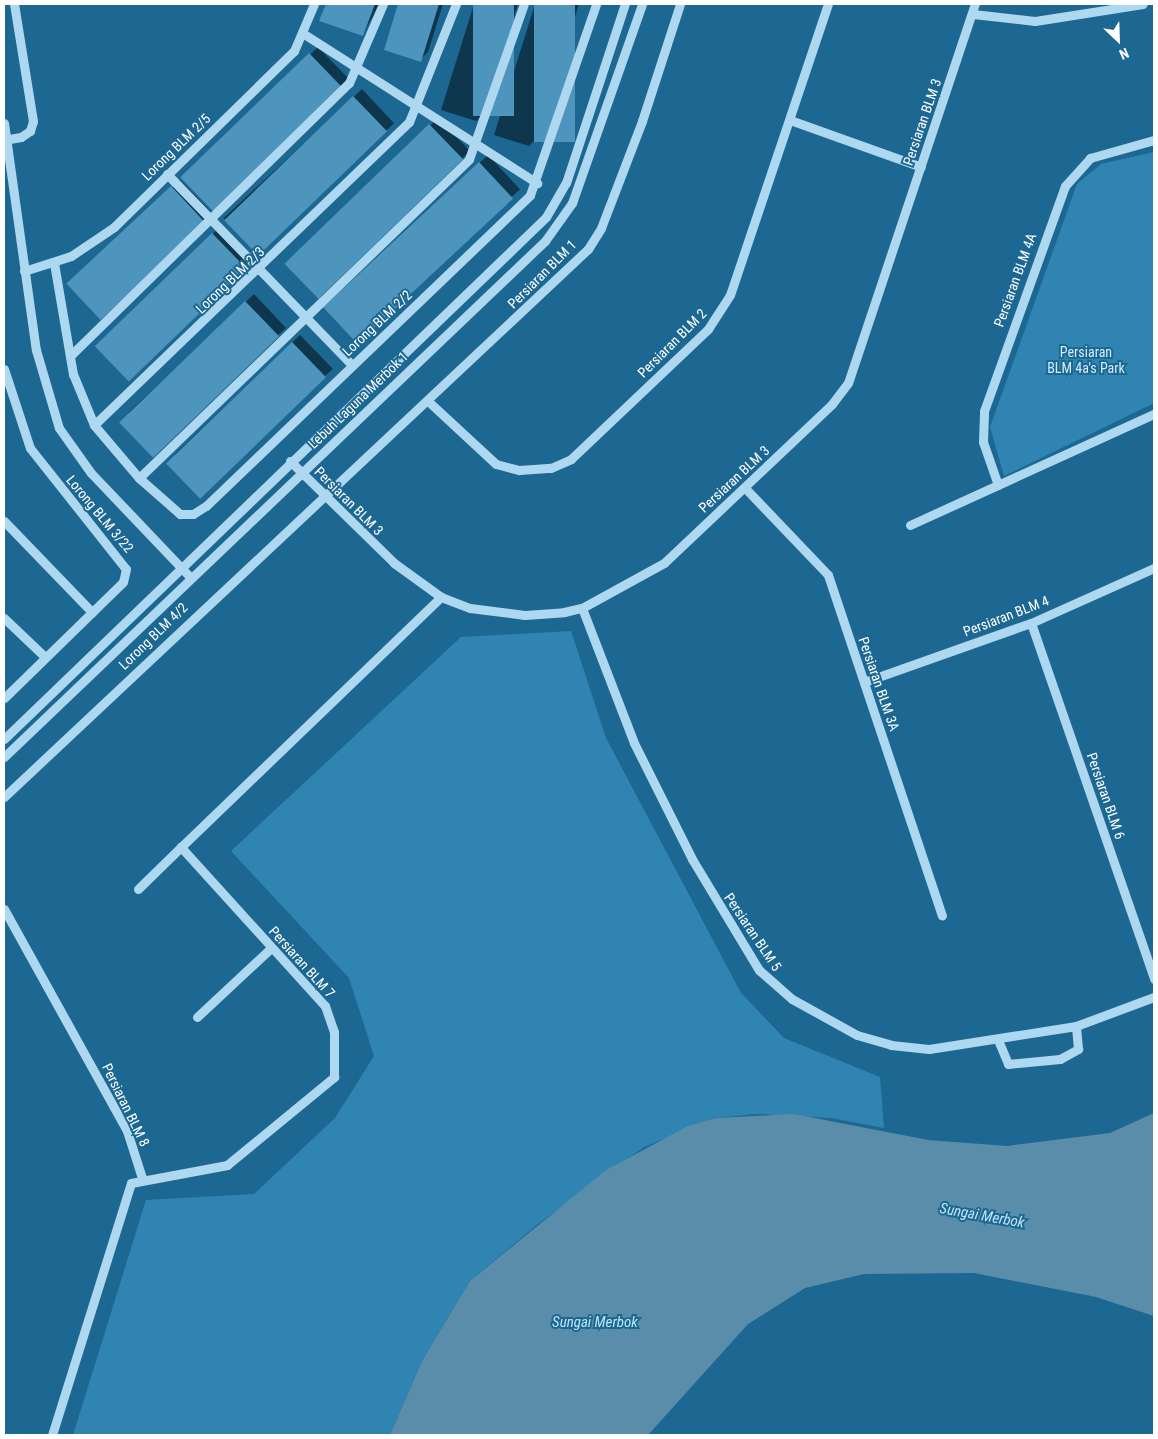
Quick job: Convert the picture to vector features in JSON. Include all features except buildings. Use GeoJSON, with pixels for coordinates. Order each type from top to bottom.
{"type":"FeatureCollection","features":[{"type":"Feature","properties":{"kind":"street"},"geometry":{"type":"LineString","coordinates":[[5,140],[30,131],[33,121],[14,4]]}},
{"type":"Feature","properties":{"kind":"street","name":"Lorong BLM 2/5"},"geometry":{"type":"LineString","coordinates":[[24,271],[54,263],[103,236],[276,71],[304,34],[314,4]]}},
{"type":"Feature","properties":{"kind":"street"},"geometry":{"type":"LineString","coordinates":[[70,356],[211,219],[359,68],[383,4]]}},
{"type":"Feature","properties":{"kind":"street","name":"Lorong BLM 2/3"},"geometry":{"type":"LineString","coordinates":[[94,425],[261,270],[383,150],[418,107],[456,4]]}},
{"type":"Feature","properties":{"kind":"street"},"geometry":{"type":"LineString","coordinates":[[139,478],[463,166],[476,146],[524,4]]}},
{"type":"Feature","properties":{"kind":"street","name":"Lorong BLM 2/2"},"geometry":{"type":"LineString","coordinates":[[94,425],[139,478],[180,514],[199,512],[520,207],[537,184],[596,4]]}},
{"type":"Feature","properties":{"kind":"street","name":"Lebuh Laguna Merbok 1"},"geometry":{"type":"LineString","coordinates":[[4,739],[557,202],[625,4]]}},
{"type":"Feature","properties":{"kind":"street","name":"Lebuh Laguna Merbok 1"},"geometry":{"type":"LineString","coordinates":[[4,757],[190,578],[302,474],[562,220],[642,4]]}},
{"type":"Feature","properties":{"kind":"street","name":"Persiaran BLM 1"},"geometry":{"type":"LineString","coordinates":[[324,497],[429,402],[596,238],[642,121],[680,4]]}},
{"type":"Feature","properties":{"kind":"street","name":"Persiaran BLM 2"},"geometry":{"type":"LineString","coordinates":[[429,402],[486,457],[506,468],[541,470],[571,459],[716,320],[730,295],[828,4]]}},
{"type":"Feature","properties":{"kind":"street","name":"Persiaran BLM 3"},"geometry":{"type":"LineString","coordinates":[[290,461],[324,497],[394,563],[441,597],[497,613],[542,614],[582,608],[664,563],[745,488],[845,389],[974,14],[975,4]]}},
{"type":"Feature","properties":{"kind":"street"},"geometry":{"type":"LineString","coordinates":[[974,14],[1035,21],[1143,4]]}},
{"type":"Feature","properties":{"kind":"street"},"geometry":{"type":"LineString","coordinates":[[304,34],[537,184]]}},
{"type":"Feature","properties":{"kind":"street"},"geometry":{"type":"LineString","coordinates":[[790,120],[921,167]]}},
{"type":"Feature","properties":{"kind":"street"},"geometry":{"type":"LineString","coordinates":[[4,123],[24,271],[42,381],[59,428],[91,473],[190,578]]}},
{"type":"Feature","properties":{"kind":"street","name":"Persiaran BLM 4A"},"geometry":{"type":"LineString","coordinates":[[998,486],[983,442],[984,412],[1065,186],[1090,158],[1154,140]]}},
{"type":"Feature","properties":{"kind":"street"},"geometry":{"type":"LineString","coordinates":[[167,174],[352,365]]}},
{"type":"Feature","properties":{"kind":"street"},"geometry":{"type":"LineString","coordinates":[[54,263],[70,356],[94,425]]}},
{"type":"Feature","properties":{"kind":"street","name":"Lorong BLM 3/22"},"geometry":{"type":"LineString","coordinates":[[4,368],[30,448],[125,564],[123,582],[4,698]]}},
{"type":"Feature","properties":{"kind":"street"},"geometry":{"type":"LineString","coordinates":[[910,525],[1154,414]]}},
{"type":"Feature","properties":{"kind":"street","name":"Persiaran BLM 3A"},"geometry":{"type":"LineString","coordinates":[[745,488],[828,575],[942,915]]}},
{"type":"Feature","properties":{"kind":"street","name":"Lorong BLM 4/2"},"geometry":{"type":"LineString","coordinates":[[4,797],[283,530],[324,497]]}},
{"type":"Feature","properties":{"kind":"street"},"geometry":{"type":"LineString","coordinates":[[4,521],[92,612]]}},
{"type":"Feature","properties":{"kind":"street","name":"Persiaran BLM 4"},"geometry":{"type":"LineString","coordinates":[[864,682],[1031,623],[1154,568]]}},
{"type":"Feature","properties":{"kind":"street"},"geometry":{"type":"LineString","coordinates":[[138,889],[441,597]]}},
{"type":"Feature","properties":{"kind":"street","name":"Persiaran BLM 5"},"geometry":{"type":"LineString","coordinates":[[582,608],[634,743],[665,806],[759,970],[804,1006],[857,1034],[891,1045],[929,1049],[998,1040],[1076,1026],[1154,996]]}},
{"type":"Feature","properties":{"kind":"street"},"geometry":{"type":"LineString","coordinates":[[4,618],[46,657]]}},
{"type":"Feature","properties":{"kind":"street","name":"Persiaran BLM 6"},"geometry":{"type":"LineString","coordinates":[[1031,623],[1154,979]]}},
{"type":"Feature","properties":{"kind":"street","name":"Persiaran BLM 7"},"geometry":{"type":"LineString","coordinates":[[142,1178],[227,1165],[334,1077],[329,1012],[181,847]]}},
{"type":"Feature","properties":{"kind":"street","name":"Persiaran BLM 8"},"geometry":{"type":"LineString","coordinates":[[4,909],[127,1131],[142,1178]]}},
{"type":"Feature","properties":{"kind":"street"},"geometry":{"type":"LineString","coordinates":[[197,1017],[271,948]]}},
{"type":"Feature","properties":{"kind":"street"},"geometry":{"type":"LineString","coordinates":[[998,1040],[1008,1064],[1060,1059],[1078,1049],[1076,1026]]}},
{"type":"Feature","properties":{"kind":"street"},"geometry":{"type":"LineString","coordinates":[[52,1435],[124,1196],[131,1183],[142,1178]]}},
{"type":"Feature","properties":{"kind":"green space","name":"Persiaran BLM 4a's Park"},"geometry":{"type":"Polygon","coordinates":[[[1154,152],[1154,403],[1004,476],[990,427],[1077,184],[1101,164],[1154,152]]]}},
{"type":"Feature","properties":{"kind":"green space"},"geometry":{"type":"Polygon","coordinates":[[[571,631],[606,738],[741,993],[784,1038],[880,1077],[884,1128],[831,1118],[756,1114],[716,1118],[644,1147],[538,1224],[470,1281],[422,1361],[390,1435],[73,1435],[146,1200],[254,1194],[335,1118],[374,1056],[349,978],[231,851],[461,637],[571,631]]]}},
{"type":"Feature","properties":{"kind":"water","name":"Sungai Merbok"},"geometry":{"type":"Polygon","coordinates":[[[1154,1113],[1154,1316],[1096,1297],[974,1273],[864,1274],[805,1288],[748,1324],[648,1435],[390,1435],[422,1361],[470,1281],[606,1170],[688,1126],[716,1118],[794,1114],[928,1140],[1007,1146],[1110,1133],[1154,1113]]]}}]}
